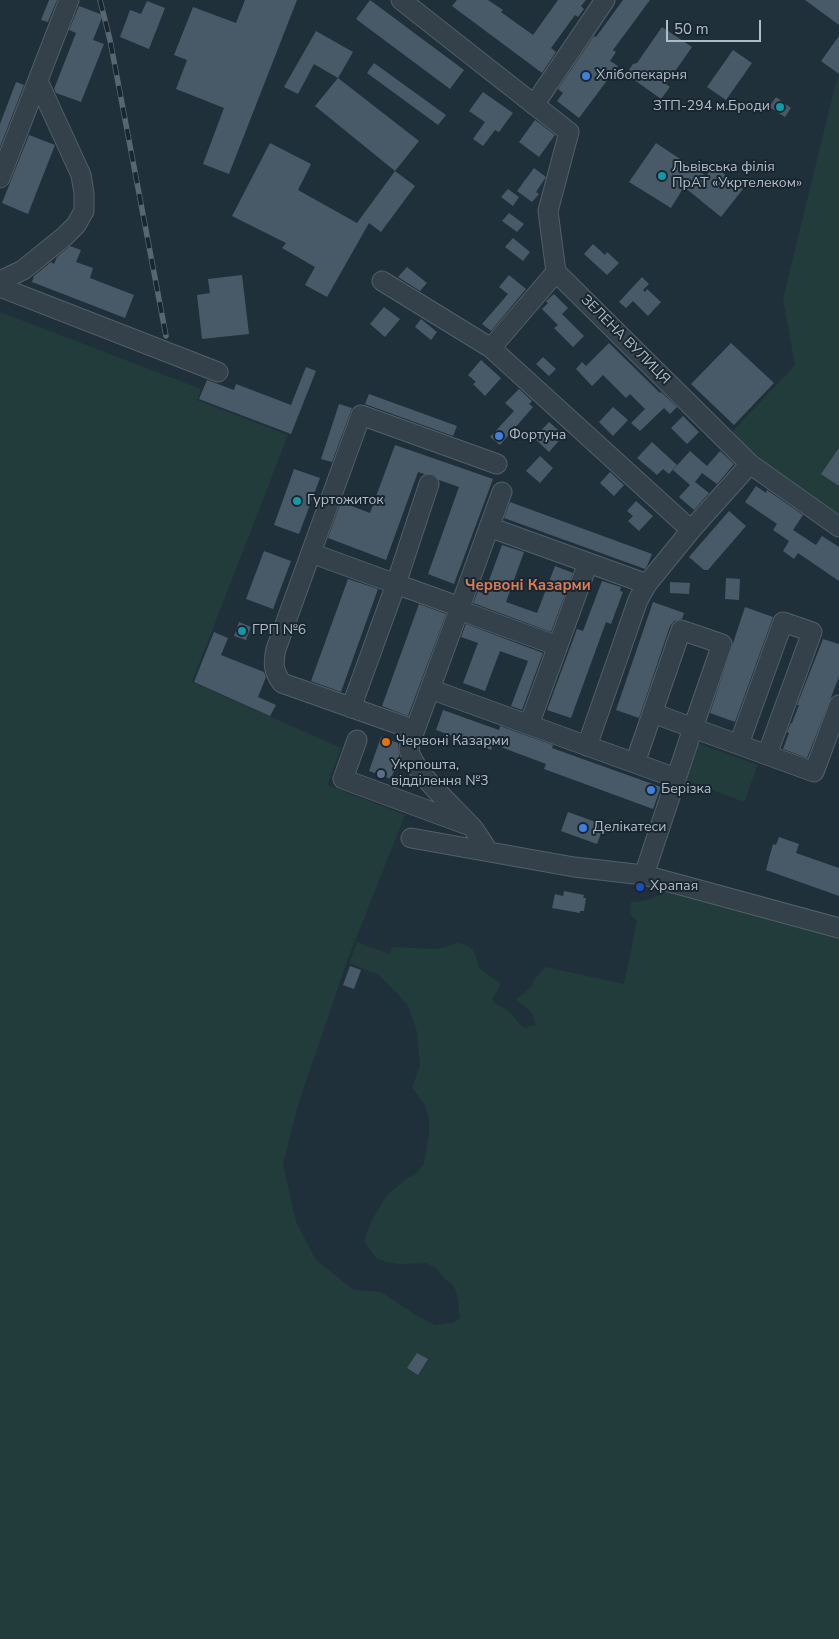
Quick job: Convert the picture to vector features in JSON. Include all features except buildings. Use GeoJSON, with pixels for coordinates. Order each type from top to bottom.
{"type":"FeatureCollection","features":[{"type":"Feature","properties":{"kind":"street"},"geometry":{"type":"LineString","coordinates":[[0,178],[69,0]]}},
{"type":"Feature","properties":{"kind":"street"},"geometry":{"type":"LineString","coordinates":[[401,0],[422,7],[534,105],[569,132],[548,211],[556,272],[491,348]]}},
{"type":"Feature","properties":{"kind":"street"},"geometry":{"type":"LineString","coordinates":[[534,105],[605,0]]}},
{"type":"Feature","properties":{"kind":"street"},"geometry":{"type":"LineString","coordinates":[[0,281],[23,270],[65,236],[76,225],[84,211],[81,175],[38,80]]}},
{"type":"Feature","properties":{"kind":"street","name":"ЗЕЛЕНА ВУЛИЦЯ"},"geometry":{"type":"LineString","coordinates":[[556,272],[750,464],[839,526]]}},
{"type":"Feature","properties":{"kind":"street"},"geometry":{"type":"LineString","coordinates":[[382,281],[491,348],[691,530]]}},
{"type":"Feature","properties":{"kind":"street"},"geometry":{"type":"LineString","coordinates":[[0,288],[218,372]]}},
{"type":"Feature","properties":{"kind":"street"},"geometry":{"type":"LineString","coordinates":[[414,730],[282,683],[275,672],[276,649],[361,415],[497,464]]}},
{"type":"Feature","properties":{"kind":"street"},"geometry":{"type":"LineString","coordinates":[[587,746],[638,600],[647,584],[691,530],[750,464]]}},
{"type":"Feature","properties":{"kind":"street"},"geometry":{"type":"LineString","coordinates":[[351,708],[396,584],[429,484]]}},
{"type":"Feature","properties":{"kind":"street"},"geometry":{"type":"LineString","coordinates":[[488,851],[471,826],[424,776],[414,761],[409,748],[502,492]]}},
{"type":"Feature","properties":{"kind":"street"},"geometry":{"type":"LineString","coordinates":[[489,527],[647,584]]}},
{"type":"Feature","properties":{"kind":"street"},"geometry":{"type":"LineString","coordinates":[[311,553],[558,646]]}},
{"type":"Feature","properties":{"kind":"street"},"geometry":{"type":"LineString","coordinates":[[529,725],[588,563]]}},
{"type":"Feature","properties":{"kind":"street"},"geometry":{"type":"LineString","coordinates":[[739,744],[783,622],[812,632],[767,755]]}},
{"type":"Feature","properties":{"kind":"street"},"geometry":{"type":"LineString","coordinates":[[635,763],[681,630],[722,644],[644,875]]}},
{"type":"Feature","properties":{"kind":"street"},"geometry":{"type":"LineString","coordinates":[[430,689],[676,778]]}},
{"type":"Feature","properties":{"kind":"street"},"geometry":{"type":"LineString","coordinates":[[653,713],[814,772],[839,705]]}},
{"type":"Feature","properties":{"kind":"street"},"geometry":{"type":"LineString","coordinates":[[357,740],[343,779],[471,826]]}},
{"type":"Feature","properties":{"kind":"street"},"geometry":{"type":"LineString","coordinates":[[411,838],[574,867],[644,875],[839,928]]}},
{"type":"Feature","properties":{"kind":"green space"},"geometry":{"type":"Polygon","coordinates":[[[839,77],[839,515],[754,456],[732,432],[795,365],[783,299],[836,82],[839,77]]]}},
{"type":"Feature","properties":{"kind":"green space"},"geometry":{"type":"Polygon","coordinates":[[[0,312],[201,389],[197,400],[288,435],[192,682],[341,748],[327,785],[405,815],[347,961],[298,1105],[283,1164],[296,1222],[316,1260],[354,1290],[380,1292],[417,1316],[435,1325],[452,1323],[460,1318],[457,1294],[453,1285],[436,1268],[426,1263],[400,1264],[386,1262],[376,1258],[364,1241],[372,1220],[387,1195],[407,1178],[415,1175],[424,1164],[429,1134],[429,1119],[424,1103],[412,1088],[420,1066],[417,1032],[407,1004],[379,975],[349,963],[357,942],[389,954],[392,947],[438,949],[457,943],[473,949],[480,969],[500,983],[492,999],[493,1001],[507,1010],[525,1028],[535,1025],[534,1017],[517,999],[531,987],[536,977],[545,967],[624,984],[637,921],[630,914],[631,902],[649,899],[666,891],[839,938],[839,1639],[0,1639],[0,312]]]}},
{"type":"Feature","properties":{"kind":"green space"},"geometry":{"type":"Polygon","coordinates":[[[699,744],[758,765],[744,802],[686,780],[699,744]]]}},
{"type":"Feature","properties":{"kind":"railway"},"geometry":{"type":"LineString","coordinates":[[100,0],[110,40],[166,336]]}},
{"type":"Feature","properties":{"kind":"place","name":"Хлібопекарня"},"geometry":{"type":"Point","coordinates":[586,76]}},
{"type":"Feature","properties":{"kind":"place","name":"ЗТП-294 м.Броди"},"geometry":{"type":"Point","coordinates":[780,107]}},
{"type":"Feature","properties":{"kind":"place","name":"Львівська філія ПрАТ «Укртелеком»"},"geometry":{"type":"Point","coordinates":[662,176]}},
{"type":"Feature","properties":{"kind":"place","name":"Фортуна"},"geometry":{"type":"Point","coordinates":[499,436]}},
{"type":"Feature","properties":{"kind":"place","name":"Гуртожиток"},"geometry":{"type":"Point","coordinates":[297,501]}},
{"type":"Feature","properties":{"kind":"place","name":"ГРП №6"},"geometry":{"type":"Point","coordinates":[242,631]}},
{"type":"Feature","properties":{"kind":"place","name":"Червоні Казарми"},"geometry":{"type":"Point","coordinates":[386,742]}},
{"type":"Feature","properties":{"kind":"place","name":"Укрпошта, відділення №3"},"geometry":{"type":"Point","coordinates":[381,774]}},
{"type":"Feature","properties":{"kind":"place","name":"Берізка"},"geometry":{"type":"Point","coordinates":[651,790]}},
{"type":"Feature","properties":{"kind":"place","name":"Делікатеси"},"geometry":{"type":"Point","coordinates":[583,828]}},
{"type":"Feature","properties":{"kind":"place","name":"Храпая"},"geometry":{"type":"Point","coordinates":[640,887]}},
{"type":"Feature","properties":{"kind":"district","name":"Червоні Казарми"},"geometry":{"type":"Point","coordinates":[528,586]}}]}
